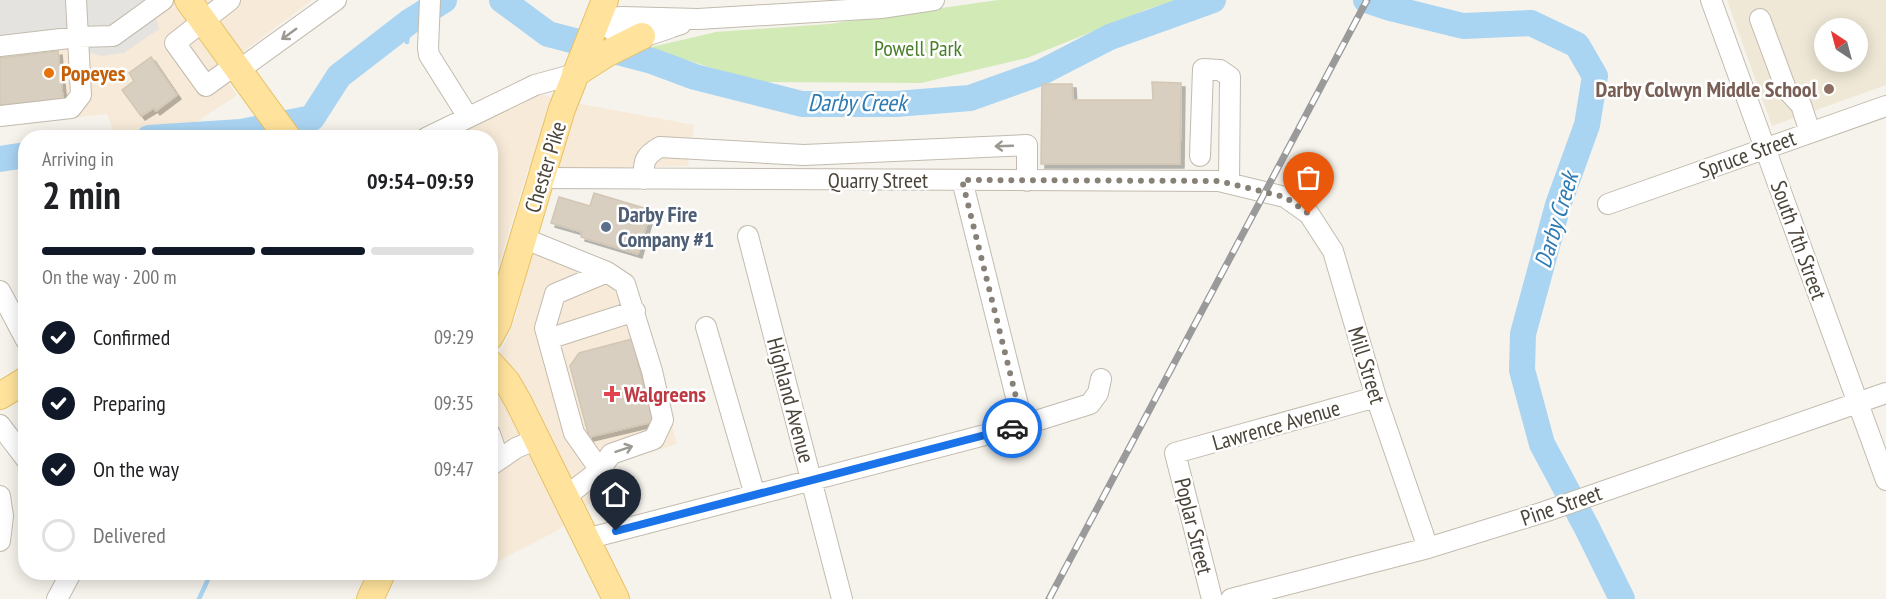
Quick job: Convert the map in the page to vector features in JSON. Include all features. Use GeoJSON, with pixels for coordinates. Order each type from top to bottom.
{"type":"FeatureCollection","features":[{"type":"Feature","properties":{"kind":"main road"},"geometry":{"type":"LineString","coordinates":[[188,0],[282,130]]}},
{"type":"Feature","properties":{"kind":"main road","name":"Chester Pike"},"geometry":{"type":"LineString","coordinates":[[498,322],[562,109],[598,18]]}},
{"type":"Feature","properties":{"kind":"main road"},"geometry":{"type":"LineString","coordinates":[[575,74],[633,41]]}},
{"type":"Feature","properties":{"kind":"main road"},"geometry":{"type":"LineString","coordinates":[[498,373],[513,392],[616,599]]}},
{"type":"Feature","properties":{"kind":"main road"},"geometry":{"type":"LineString","coordinates":[[0,396],[18,385]]}},
{"type":"Feature","properties":{"kind":"main road"},"geometry":{"type":"LineString","coordinates":[[370,599],[379,580]]}},
{"type":"Feature","properties":{"kind":"street"},"geometry":{"type":"LineString","coordinates":[[0,116],[71,108],[81,95],[76,0]]}},
{"type":"Feature","properties":{"kind":"street"},"geometry":{"type":"LineString","coordinates":[[0,46],[78,37],[113,36],[163,0]]}},
{"type":"Feature","properties":{"kind":"street"},"geometry":{"type":"LineString","coordinates":[[230,0],[175,43],[206,86],[336,0]]}},
{"type":"Feature","properties":{"kind":"street"},"geometry":{"type":"LineString","coordinates":[[430,0],[428,48],[433,62],[468,117]]}},
{"type":"Feature","properties":{"kind":"street"},"geometry":{"type":"LineString","coordinates":[[598,18],[618,34],[633,41],[735,8],[812,6],[881,8],[934,0]]}},
{"type":"Feature","properties":{"kind":"street","name":"South 7th Street"},"geometry":{"type":"LineString","coordinates":[[1711,0],[1886,480]]}},
{"type":"Feature","properties":{"kind":"street"},"geometry":{"type":"LineString","coordinates":[[598,18],[622,16],[698,19]]}},
{"type":"Feature","properties":{"kind":"street"},"geometry":{"type":"LineString","coordinates":[[1760,20],[1786,90],[1801,105],[1810,132]]}},
{"type":"Feature","properties":{"kind":"street"},"geometry":{"type":"LineString","coordinates":[[1200,156],[1203,69],[1220,70],[1230,77],[1229,183]]}},
{"type":"Feature","properties":{"kind":"street"},"geometry":{"type":"LineString","coordinates":[[443,130],[535,85],[575,74]]}},
{"type":"Feature","properties":{"kind":"street","name":"Spruce Street"},"geometry":{"type":"LineString","coordinates":[[1608,204],[1886,106]]}},
{"type":"Feature","properties":{"kind":"street"},"geometry":{"type":"LineString","coordinates":[[644,179],[644,163],[652,152],[660,147],[804,155],[1027,145],[1027,181]]}},
{"type":"Feature","properties":{"kind":"street"},"geometry":{"type":"LineString","coordinates":[[804,155],[805,180]]}},
{"type":"Feature","properties":{"kind":"street","name":"Quarry Street"},"geometry":{"type":"LineString","coordinates":[[541,178],[1219,181],[1285,197]]}},
{"type":"Feature","properties":{"kind":"street"},"geometry":{"type":"LineString","coordinates":[[962,180],[1023,425]]}},
{"type":"Feature","properties":{"kind":"street","name":"Mill Street"},"geometry":{"type":"LineString","coordinates":[[1285,197],[1309,214],[1334,251],[1376,398],[1428,548]]}},
{"type":"Feature","properties":{"kind":"street","name":"Highland Avenue"},"geometry":{"type":"LineString","coordinates":[[748,236],[843,599]]}},
{"type":"Feature","properties":{"kind":"street"},"geometry":{"type":"LineString","coordinates":[[523,238],[607,273],[625,284],[663,420],[654,439],[611,454],[600,470],[565,497]]}},
{"type":"Feature","properties":{"kind":"street"},"geometry":{"type":"LineString","coordinates":[[600,470],[574,433],[545,328],[555,294],[607,273]]}},
{"type":"Feature","properties":{"kind":"street"},"geometry":{"type":"LineString","coordinates":[[0,291],[18,325]]}},
{"type":"Feature","properties":{"kind":"street"},"geometry":{"type":"LineString","coordinates":[[548,339],[634,311]]}},
{"type":"Feature","properties":{"kind":"street"},"geometry":{"type":"LineString","coordinates":[[706,327],[755,495]]}},
{"type":"Feature","properties":{"kind":"street"},"geometry":{"type":"LineString","coordinates":[[586,539],[1023,425],[1090,404],[1098,393],[1101,380]]}},
{"type":"Feature","properties":{"kind":"street","name":"Pine Street"},"geometry":{"type":"LineString","coordinates":[[1231,599],[1428,548],[1544,512],[1886,393]]}},
{"type":"Feature","properties":{"kind":"street","name":"Lawrence Avenue"},"geometry":{"type":"LineString","coordinates":[[1176,453],[1376,398]]}},
{"type":"Feature","properties":{"kind":"street"},"geometry":{"type":"LineString","coordinates":[[0,425],[18,449]]}},
{"type":"Feature","properties":{"kind":"street"},"geometry":{"type":"LineString","coordinates":[[498,461],[516,448],[537,439]]}},
{"type":"Feature","properties":{"kind":"street","name":"Poplar Street"},"geometry":{"type":"LineString","coordinates":[[1176,453],[1212,599]]}},
{"type":"Feature","properties":{"kind":"street"},"geometry":{"type":"LineString","coordinates":[[0,496],[3,516],[0,541]]}},
{"type":"Feature","properties":{"kind":"street"},"geometry":{"type":"LineString","coordinates":[[57,599],[67,580]]}},
{"type":"Feature","properties":{"kind":"shaded area"},"geometry":{"type":"Polygon","coordinates":[[[0,0],[312,0],[219,70],[237,95],[193,124],[140,130],[113,130],[107,114],[0,127],[0,0]]]}},
{"type":"Feature","properties":{"kind":"shaded area"},"geometry":{"type":"Polygon","coordinates":[[[0,0],[151,0],[159,29],[124,53],[102,56],[69,47],[0,52],[0,0]]]}},
{"type":"Feature","properties":{"kind":"shaded area"},"geometry":{"type":"Polygon","coordinates":[[[1727,0],[1886,0],[1886,85],[1772,126],[1727,0]]]}},
{"type":"Feature","properties":{"kind":"shaded area"},"geometry":{"type":"Polygon","coordinates":[[[540,94],[565,101],[694,125],[688,166],[528,169],[498,268],[498,130],[465,130],[540,94]]]}},
{"type":"Feature","properties":{"kind":"shaded area"},"geometry":{"type":"Polygon","coordinates":[[[537,233],[632,274],[677,444],[617,463],[611,478],[589,504],[560,529],[498,561],[498,360],[516,316],[537,233]]]}},
{"type":"Feature","properties":{"kind":"green space","name":"Powell Park"},"geometry":{"type":"Polygon","coordinates":[[[998,0],[1178,0],[1148,9],[1027,58],[921,83],[758,82],[647,48],[716,32],[829,24],[998,0]]]}},
{"type":"Feature","properties":{"kind":"building"},"geometry":{"type":"Polygon","coordinates":[[[58,51],[63,99],[0,105],[0,58],[58,51]]]}},
{"type":"Feature","properties":{"kind":"building"},"geometry":{"type":"Polygon","coordinates":[[[151,57],[177,95],[156,111],[154,108],[141,116],[122,90],[134,81],[129,73],[151,57]]]}},
{"type":"Feature","properties":{"kind":"building"},"geometry":{"type":"Polygon","coordinates":[[[1152,82],[1181,83],[1180,164],[1041,164],[1042,84],[1072,84],[1073,100],[1153,100],[1152,82]]]}},
{"type":"Feature","properties":{"kind":"building","name":"Darby Fire Company #1"},"geometry":{"type":"Polygon","coordinates":[[[594,193],[651,210],[638,254],[581,237],[582,232],[551,223],[559,197],[590,206],[594,193]]]}},
{"type":"Feature","properties":{"kind":"building","name":"Walgreens"},"geometry":{"type":"Polygon","coordinates":[[[632,339],[653,422],[589,437],[570,366],[579,353],[632,339]]]}},
{"type":"Feature","properties":{"kind":"waterway","name":"Darby Creek"},"geometry":{"type":"LineString","coordinates":[[251,130],[312,118],[339,76],[409,22],[444,0]]}},
{"type":"Feature","properties":{"kind":"waterway","name":"Darby Creek"},"geometry":{"type":"LineString","coordinates":[[502,0],[548,34],[652,61],[695,77],[802,104],[896,104],[970,98],[1040,73],[1110,37],[1213,0]]}},
{"type":"Feature","properties":{"kind":"waterway","name":"Darby Creek"},"geometry":{"type":"LineString","coordinates":[[1366,0],[1463,26],[1531,23],[1577,45],[1595,76],[1587,125],[1558,205],[1523,334],[1522,370],[1542,444],[1622,599]]}},
{"type":"Feature","properties":{"kind":"waterway"},"geometry":{"type":"LineString","coordinates":[[407,42],[409,22]]}},
{"type":"Feature","properties":{"kind":"waterway","name":"Darby Creek"},"geometry":{"type":"LineString","coordinates":[[0,159],[18,156]]}},
{"type":"Feature","properties":{"kind":"waterway"},"geometry":{"type":"LineString","coordinates":[[199,599],[208,580]]}},
{"type":"Feature","properties":{"kind":"railway"},"geometry":{"type":"LineString","coordinates":[[1049,599],[1367,0]]}},
{"type":"Feature","properties":{"kind":"way so far"},"geometry":{"type":"LineString","coordinates":[[1012,428],[1023,425],[962,180],[1219,181],[1285,197],[1309,214]]}},
{"type":"Feature","properties":{"kind":"place","name":"Popeyes"},"geometry":{"type":"Point","coordinates":[49,73]}},
{"type":"Feature","properties":{"kind":"place","name":"Darby Colwyn Middle School"},"geometry":{"type":"Point","coordinates":[1829,89]}},
{"type":"Feature","properties":{"kind":"place","name":"Darby Fire Company #1"},"geometry":{"type":"Point","coordinates":[606,227]}},
{"type":"Feature","properties":{"kind":"place","name":"Walgreens"},"geometry":{"type":"Point","coordinates":[612,394]}},
{"type":"Feature","properties":{"kind":"route"},"geometry":{"type":"LineString","coordinates":[[616,531],[1012,428]]}}]}
